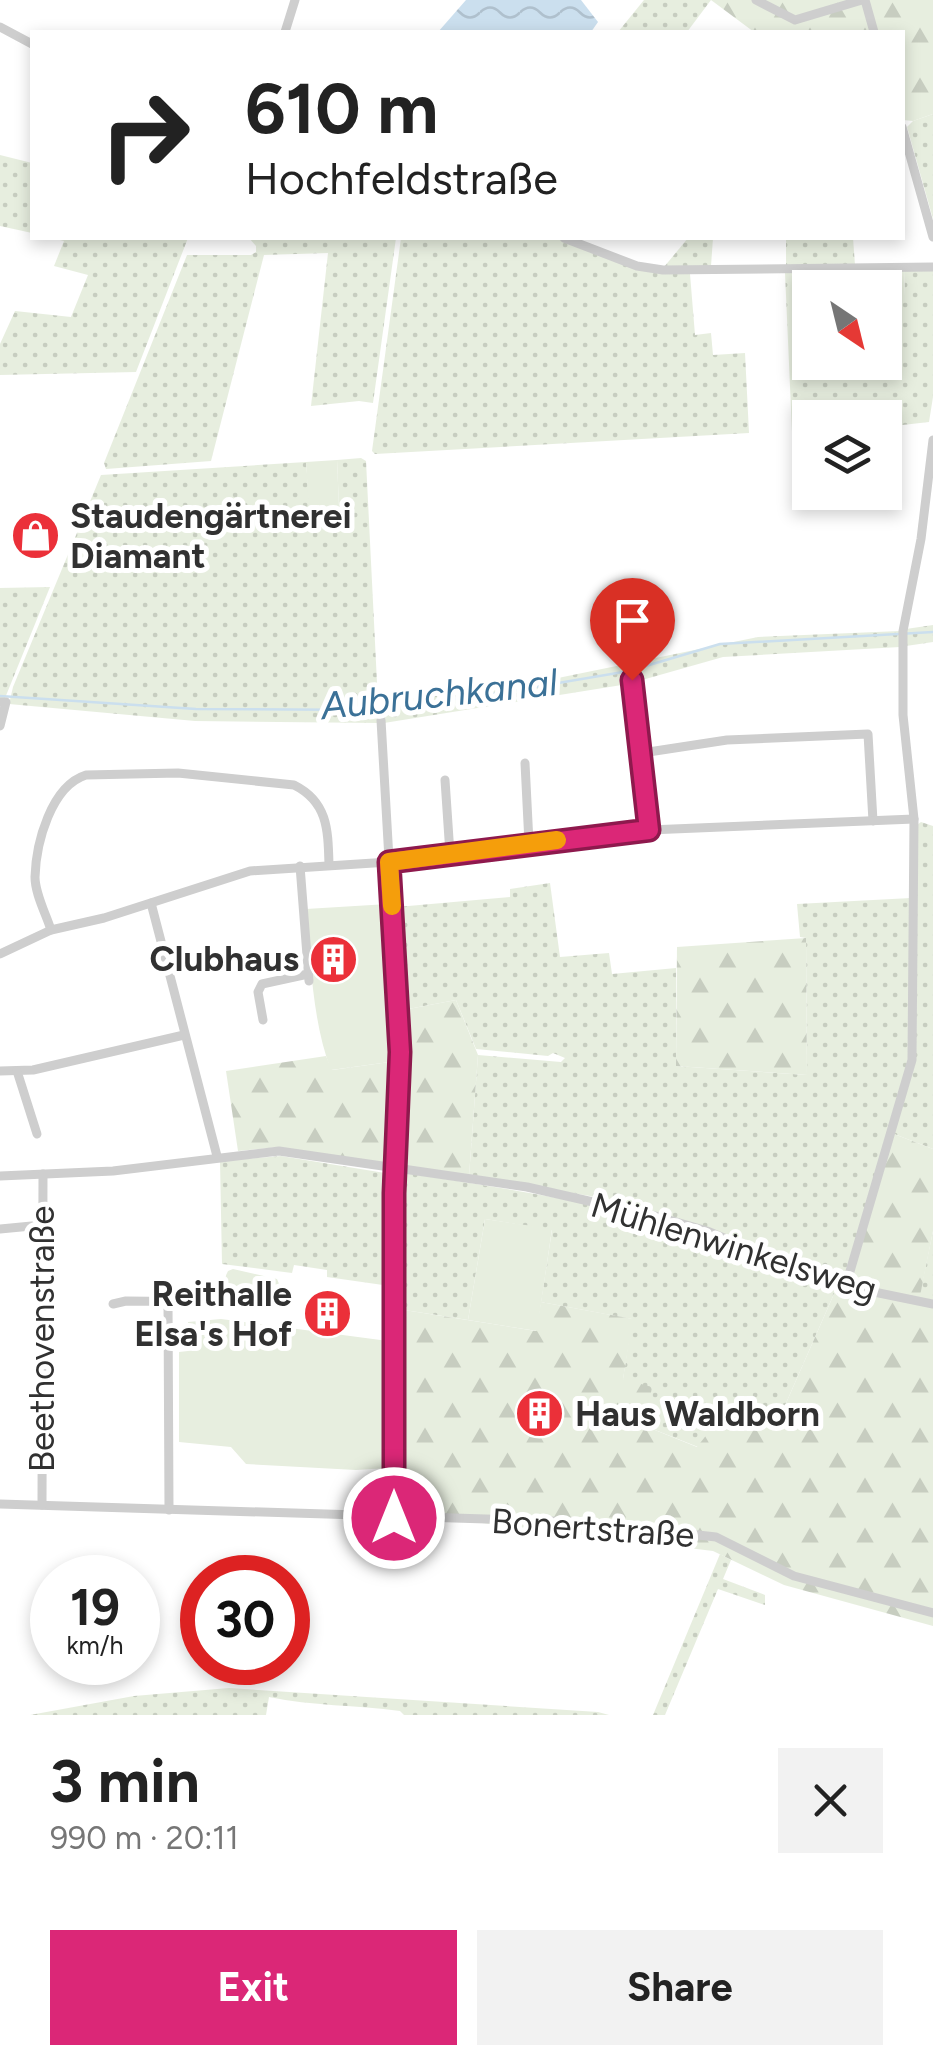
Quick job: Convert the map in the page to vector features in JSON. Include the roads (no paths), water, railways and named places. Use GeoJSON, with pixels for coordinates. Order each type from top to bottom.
{"type":"FeatureCollection","features":[{"type":"Feature","properties":{"kind":"street"},"geometry":{"type":"LineString","coordinates":[[286,30],[295,0]]}},
{"type":"Feature","properties":{"kind":"street"},"geometry":{"type":"LineString","coordinates":[[756,0],[795,20],[864,0],[873,30]]}},
{"type":"Feature","properties":{"kind":"street"},"geometry":{"type":"LineString","coordinates":[[0,28],[30,43]]}},
{"type":"Feature","properties":{"kind":"street"},"geometry":{"type":"LineString","coordinates":[[905,138],[933,237]]}},
{"type":"Feature","properties":{"kind":"street"},"geometry":{"type":"LineString","coordinates":[[569,240],[637,266],[663,270],[933,267]]}},
{"type":"Feature","properties":{"kind":"street"},"geometry":{"type":"LineString","coordinates":[[846,1285],[912,1060],[914,819],[903,715],[903,631],[921,540],[933,440]]}},
{"type":"Feature","properties":{"kind":"street"},"geometry":{"type":"LineString","coordinates":[[632,680],[649,830]]}},
{"type":"Feature","properties":{"kind":"street"},"geometry":{"type":"LineString","coordinates":[[0,726],[3,702]]}},
{"type":"Feature","properties":{"kind":"street"},"geometry":{"type":"LineString","coordinates":[[382,720],[400,1052],[394,1518]]}},
{"type":"Feature","properties":{"kind":"street"},"geometry":{"type":"LineString","coordinates":[[642,753],[727,740],[868,734],[873,821]]}},
{"type":"Feature","properties":{"kind":"street"},"geometry":{"type":"LineString","coordinates":[[525,763],[529,843]]}},
{"type":"Feature","properties":{"kind":"street"},"geometry":{"type":"LineString","coordinates":[[51,930],[35,881],[40,855],[55,799],[68,784],[86,776],[178,773],[294,784],[323,810],[329,864]]}},
{"type":"Feature","properties":{"kind":"street"},"geometry":{"type":"LineString","coordinates":[[445,780],[450,854]]}},
{"type":"Feature","properties":{"kind":"street"},"geometry":{"type":"LineString","coordinates":[[0,954],[51,930],[250,871],[389,862],[649,830],[914,819]]}},
{"type":"Feature","properties":{"kind":"street"},"geometry":{"type":"LineString","coordinates":[[263,1020],[258,992],[262,984],[308,978],[300,866]]}},
{"type":"Feature","properties":{"kind":"street"},"geometry":{"type":"LineString","coordinates":[[151,902],[217,1156]]}},
{"type":"Feature","properties":{"kind":"street"},"geometry":{"type":"LineString","coordinates":[[0,1071],[17,1071],[184,1035]]}},
{"type":"Feature","properties":{"kind":"street"},"geometry":{"type":"LineString","coordinates":[[17,1071],[37,1134]]}},
{"type":"Feature","properties":{"kind":"street","name":"Mühlenwinkelsweg"},"geometry":{"type":"LineString","coordinates":[[0,1176],[114,1172],[279,1151],[527,1187],[659,1217],[707,1232],[835,1284],[933,1304]]}},
{"type":"Feature","properties":{"kind":"street","name":"Beethovenstraße"},"geometry":{"type":"LineString","coordinates":[[42,1174],[42,1505]]}},
{"type":"Feature","properties":{"kind":"street"},"geometry":{"type":"LineString","coordinates":[[0,1229],[42,1225]]}},
{"type":"Feature","properties":{"kind":"street"},"geometry":{"type":"LineString","coordinates":[[168,1302],[170,1510]]}},
{"type":"Feature","properties":{"kind":"street"},"geometry":{"type":"LineString","coordinates":[[113,1304],[218,1302]]}},
{"type":"Feature","properties":{"kind":"street","name":"Bonertstraße"},"geometry":{"type":"LineString","coordinates":[[0,1504],[581,1522],[716,1538],[794,1576],[933,1613]]}},
{"type":"Feature","properties":{"kind":"water"},"geometry":{"type":"Polygon","coordinates":[[[466,0],[581,0],[598,22],[592,30],[440,30],[466,0]]]}},
{"type":"Feature","properties":{"kind":"waterway","name":"Aubruchkanal"},"geometry":{"type":"LineString","coordinates":[[0,696],[196,709],[373,710],[629,671],[720,644],[933,632]]}},
{"type":"Feature","properties":{"kind":"place","name":"Staudengärtnerei Diamant"},"geometry":{"type":"Point","coordinates":[35,536]}},
{"type":"Feature","properties":{"kind":"place","name":"Clubhaus"},"geometry":{"type":"Point","coordinates":[334,959]}},
{"type":"Feature","properties":{"kind":"place","name":"Reithalle Elsa's Hof"},"geometry":{"type":"Point","coordinates":[327,1314]}},
{"type":"Feature","properties":{"kind":"place","name":"Haus Waldborn"},"geometry":{"type":"Point","coordinates":[540,1414]}}]}
